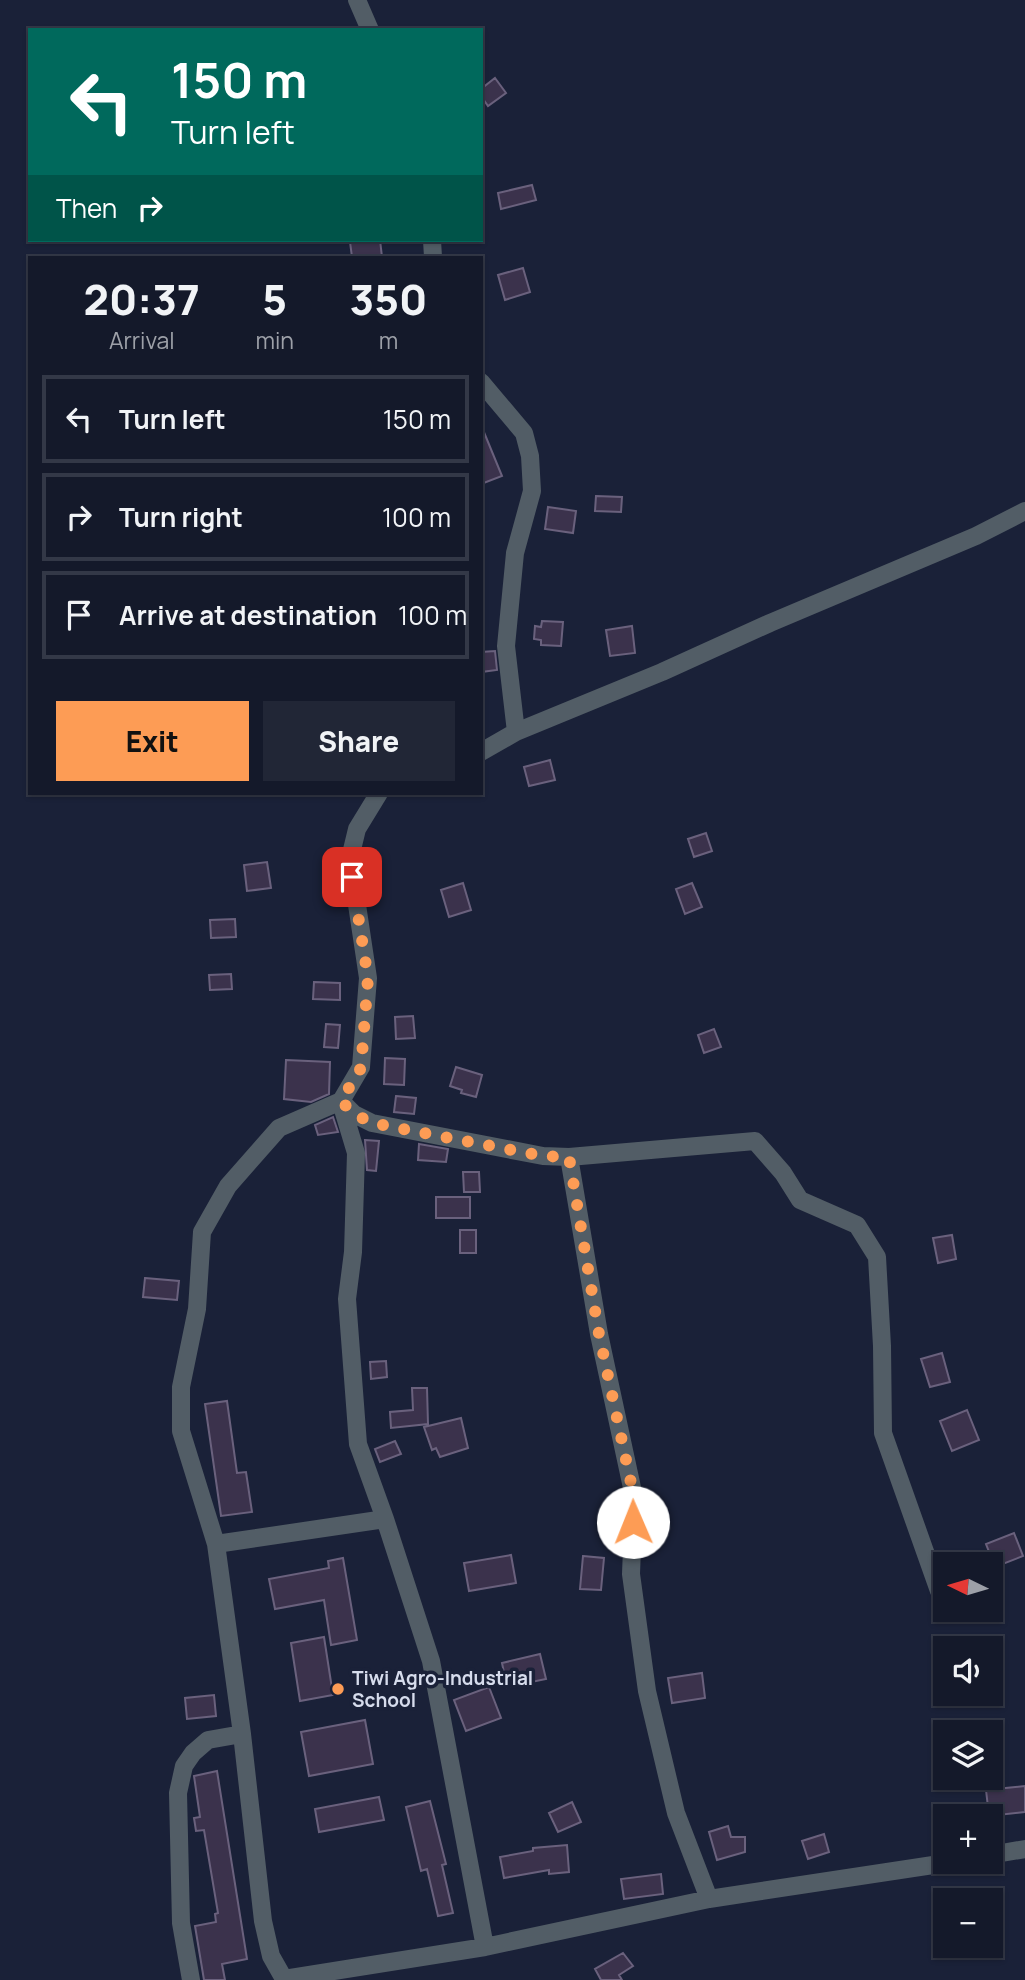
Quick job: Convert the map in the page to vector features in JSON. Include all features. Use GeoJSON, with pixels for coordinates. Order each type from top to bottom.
{"type":"FeatureCollection","features":[{"type":"Feature","properties":{"kind":"street"},"geometry":{"type":"LineString","coordinates":[[357,0],[369,28]]}},
{"type":"Feature","properties":{"kind":"street"},"geometry":{"type":"LineString","coordinates":[[483,384],[524,433],[530,456],[532,491],[515,554],[506,646],[516,732]]}},
{"type":"Feature","properties":{"kind":"street"},"geometry":{"type":"LineString","coordinates":[[483,751],[516,732],[976,536],[1025,511]]}},
{"type":"Feature","properties":{"kind":"street"},"geometry":{"type":"LineString","coordinates":[[378,795],[357,829],[349,858],[368,978],[361,1068],[341,1101],[279,1128],[228,1186],[202,1232],[197,1309],[181,1387],[181,1431],[216,1544],[242,1734],[263,1921],[271,1956],[284,1979],[485,1947],[709,1899],[933,1865]]}},
{"type":"Feature","properties":{"kind":"street"},"geometry":{"type":"LineString","coordinates":[[341,1101],[354,1114],[372,1123],[543,1156],[569,1157],[755,1141],[783,1173],[800,1200],[857,1224],[877,1257],[883,1433],[933,1574]]}},
{"type":"Feature","properties":{"kind":"street"},"geometry":{"type":"LineString","coordinates":[[341,1101],[356,1153],[354,1252],[348,1299],[358,1444],[431,1661],[485,1947]]}},
{"type":"Feature","properties":{"kind":"street"},"geometry":{"type":"LineString","coordinates":[[569,1157],[599,1334],[634,1497],[631,1574],[647,1691],[676,1813],[709,1899]]}},
{"type":"Feature","properties":{"kind":"street"},"geometry":{"type":"LineString","coordinates":[[216,1544],[385,1519]]}},
{"type":"Feature","properties":{"kind":"street"},"geometry":{"type":"LineString","coordinates":[[191,1980],[181,1923],[177,1793],[184,1766],[193,1753],[208,1740],[242,1734]]}},
{"type":"Feature","properties":{"kind":"street"},"geometry":{"type":"LineString","coordinates":[[1003,1853],[1025,1849]]}},
{"type":"Feature","properties":{"kind":"building"},"geometry":{"type":"Polygon","coordinates":[[[495,78],[506,93],[488,106],[483,99],[483,87],[495,78]]]}},
{"type":"Feature","properties":{"kind":"building"},"geometry":{"type":"Polygon","coordinates":[[[532,185],[536,200],[501,209],[498,193],[532,185]]]}},
{"type":"Feature","properties":{"kind":"building"},"geometry":{"type":"Polygon","coordinates":[[[350,242],[380,242],[382,256],[352,256],[350,242]]]}},
{"type":"Feature","properties":{"kind":"building"},"geometry":{"type":"Polygon","coordinates":[[[523,268],[530,292],[505,300],[498,275],[523,268]]]}},
{"type":"Feature","properties":{"kind":"building"},"geometry":{"type":"Polygon","coordinates":[[[483,430],[502,476],[483,483],[483,430]]]}},
{"type":"Feature","properties":{"kind":"building"},"geometry":{"type":"Polygon","coordinates":[[[596,496],[622,497],[621,512],[595,511],[596,496]]]}},
{"type":"Feature","properties":{"kind":"building"},"geometry":{"type":"Polygon","coordinates":[[[548,507],[576,511],[573,533],[545,529],[548,507]]]}},
{"type":"Feature","properties":{"kind":"building"},"geometry":{"type":"Polygon","coordinates":[[[542,621],[563,622],[561,646],[541,645],[541,640],[534,639],[535,626],[541,627],[542,621]]]}},
{"type":"Feature","properties":{"kind":"building"},"geometry":{"type":"Polygon","coordinates":[[[632,626],[635,653],[610,656],[606,630],[632,626]]]}},
{"type":"Feature","properties":{"kind":"building"},"geometry":{"type":"Polygon","coordinates":[[[495,651],[497,670],[483,672],[483,652],[495,651]]]}},
{"type":"Feature","properties":{"kind":"building"},"geometry":{"type":"Polygon","coordinates":[[[550,760],[555,780],[529,786],[524,767],[550,760]]]}},
{"type":"Feature","properties":{"kind":"building"},"geometry":{"type":"Polygon","coordinates":[[[706,833],[712,851],[694,857],[688,839],[706,833]]]}},
{"type":"Feature","properties":{"kind":"building"},"geometry":{"type":"Polygon","coordinates":[[[267,862],[271,888],[247,891],[244,865],[267,862]]]}},
{"type":"Feature","properties":{"kind":"building"},"geometry":{"type":"Polygon","coordinates":[[[463,883],[471,910],[449,917],[441,890],[463,883]]]}},
{"type":"Feature","properties":{"kind":"building"},"geometry":{"type":"Polygon","coordinates":[[[692,883],[702,907],[685,914],[676,889],[692,883]]]}},
{"type":"Feature","properties":{"kind":"building"},"geometry":{"type":"Polygon","coordinates":[[[235,919],[236,937],[211,938],[210,920],[235,919]]]}},
{"type":"Feature","properties":{"kind":"building"},"geometry":{"type":"Polygon","coordinates":[[[231,974],[232,989],[210,990],[209,975],[231,974]]]}},
{"type":"Feature","properties":{"kind":"building"},"geometry":{"type":"Polygon","coordinates":[[[314,982],[340,983],[340,1000],[313,999],[314,982]]]}},
{"type":"Feature","properties":{"kind":"building"},"geometry":{"type":"Polygon","coordinates":[[[413,1016],[415,1038],[396,1039],[395,1017],[413,1016]]]}},
{"type":"Feature","properties":{"kind":"building"},"geometry":{"type":"Polygon","coordinates":[[[326,1024],[340,1025],[338,1048],[324,1047],[326,1024]]]}},
{"type":"Feature","properties":{"kind":"building"},"geometry":{"type":"Polygon","coordinates":[[[714,1029],[721,1047],[704,1053],[698,1035],[714,1029]]]}},
{"type":"Feature","properties":{"kind":"building"},"geometry":{"type":"Polygon","coordinates":[[[385,1058],[405,1059],[404,1085],[384,1084],[385,1058]]]}},
{"type":"Feature","properties":{"kind":"building"},"geometry":{"type":"Polygon","coordinates":[[[286,1060],[330,1062],[329,1094],[311,1102],[284,1099],[286,1060]]]}},
{"type":"Feature","properties":{"kind":"building"},"geometry":{"type":"Polygon","coordinates":[[[456,1067],[482,1075],[476,1097],[461,1093],[462,1090],[450,1086],[456,1067]]]}},
{"type":"Feature","properties":{"kind":"building"},"geometry":{"type":"Polygon","coordinates":[[[396,1096],[416,1098],[414,1114],[394,1112],[396,1096]]]}},
{"type":"Feature","properties":{"kind":"building"},"geometry":{"type":"Polygon","coordinates":[[[333,1117],[338,1132],[318,1135],[315,1125],[333,1117]]]}},
{"type":"Feature","properties":{"kind":"building"},"geometry":{"type":"Polygon","coordinates":[[[365,1140],[379,1141],[376,1171],[367,1170],[365,1140]]]}},
{"type":"Feature","properties":{"kind":"building"},"geometry":{"type":"Polygon","coordinates":[[[419,1144],[448,1149],[446,1162],[418,1160],[419,1144]]]}},
{"type":"Feature","properties":{"kind":"building"},"geometry":{"type":"Polygon","coordinates":[[[463,1172],[479,1172],[480,1192],[464,1192],[463,1172]]]}},
{"type":"Feature","properties":{"kind":"building"},"geometry":{"type":"Polygon","coordinates":[[[436,1197],[470,1197],[470,1218],[436,1218],[436,1197]]]}},
{"type":"Feature","properties":{"kind":"building"},"geometry":{"type":"Polygon","coordinates":[[[460,1230],[476,1230],[476,1253],[460,1253],[460,1230]]]}},
{"type":"Feature","properties":{"kind":"building"},"geometry":{"type":"Polygon","coordinates":[[[952,1235],[956,1259],[938,1263],[933,1238],[952,1235]]]}},
{"type":"Feature","properties":{"kind":"building"},"geometry":{"type":"Polygon","coordinates":[[[145,1278],[179,1281],[177,1300],[143,1297],[145,1278]]]}},
{"type":"Feature","properties":{"kind":"building"},"geometry":{"type":"Polygon","coordinates":[[[942,1353],[950,1382],[930,1387],[921,1359],[942,1353]]]}},
{"type":"Feature","properties":{"kind":"building"},"geometry":{"type":"Polygon","coordinates":[[[386,1361],[387,1377],[371,1379],[370,1362],[386,1361]]]}},
{"type":"Feature","properties":{"kind":"building"},"geometry":{"type":"Polygon","coordinates":[[[412,1388],[427,1388],[428,1424],[391,1428],[390,1412],[413,1410],[412,1388]]]}},
{"type":"Feature","properties":{"kind":"building"},"geometry":{"type":"Polygon","coordinates":[[[227,1401],[237,1473],[246,1472],[252,1512],[221,1516],[205,1404],[227,1401]]]}},
{"type":"Feature","properties":{"kind":"building"},"geometry":{"type":"Polygon","coordinates":[[[967,1410],[979,1440],[952,1451],[940,1421],[967,1410]]]}},
{"type":"Feature","properties":{"kind":"building"},"geometry":{"type":"Polygon","coordinates":[[[461,1418],[468,1448],[440,1457],[436,1448],[432,1450],[424,1427],[461,1418]]]}},
{"type":"Feature","properties":{"kind":"building"},"geometry":{"type":"Polygon","coordinates":[[[395,1441],[401,1454],[380,1462],[375,1449],[395,1441]]]}},
{"type":"Feature","properties":{"kind":"building"},"geometry":{"type":"Polygon","coordinates":[[[1014,1533],[1023,1556],[1003,1564],[1003,1552],[989,1552],[986,1544],[1014,1533]]]}},
{"type":"Feature","properties":{"kind":"building"},"geometry":{"type":"Polygon","coordinates":[[[511,1555],[516,1583],[469,1591],[464,1563],[511,1555]]]}},
{"type":"Feature","properties":{"kind":"building"},"geometry":{"type":"Polygon","coordinates":[[[583,1556],[604,1558],[601,1590],[580,1589],[583,1556]]]}},
{"type":"Feature","properties":{"kind":"building"},"geometry":{"type":"Polygon","coordinates":[[[343,1558],[357,1640],[331,1645],[324,1600],[275,1609],[269,1579],[329,1568],[328,1561],[343,1558]]]}},
{"type":"Feature","properties":{"kind":"building"},"geometry":{"type":"Polygon","coordinates":[[[324,1637],[333,1695],[300,1701],[291,1643],[324,1637]]]}},
{"type":"Feature","properties":{"kind":"building"},"geometry":{"type":"Polygon","coordinates":[[[540,1654],[546,1679],[507,1687],[502,1663],[540,1654]]]}},
{"type":"Feature","properties":{"kind":"building"},"geometry":{"type":"Polygon","coordinates":[[[702,1673],[705,1698],[672,1703],[668,1678],[702,1673]]]}},
{"type":"Feature","properties":{"kind":"building"},"geometry":{"type":"Polygon","coordinates":[[[489,1687],[501,1718],[466,1731],[454,1700],[489,1687]]]}},
{"type":"Feature","properties":{"kind":"building"},"geometry":{"type":"Polygon","coordinates":[[[214,1695],[216,1716],[187,1719],[185,1698],[214,1695]]]}},
{"type":"Feature","properties":{"kind":"building"},"geometry":{"type":"Polygon","coordinates":[[[365,1720],[373,1764],[309,1776],[301,1732],[365,1720]]]}},
{"type":"Feature","properties":{"kind":"building"},"geometry":{"type":"Polygon","coordinates":[[[217,1771],[247,1959],[222,1964],[225,1980],[204,1980],[195,1926],[216,1922],[215,1914],[218,1913],[204,1830],[196,1831],[194,1818],[200,1817],[194,1776],[217,1771]]]}},
{"type":"Feature","properties":{"kind":"building"},"geometry":{"type":"Polygon","coordinates":[[[1025,1786],[1025,1812],[1003,1814],[1003,1804],[988,1804],[986,1790],[1025,1786]]]}},
{"type":"Feature","properties":{"kind":"building"},"geometry":{"type":"Polygon","coordinates":[[[379,1797],[384,1820],[319,1832],[315,1809],[379,1797]]]}},
{"type":"Feature","properties":{"kind":"building"},"geometry":{"type":"Polygon","coordinates":[[[430,1801],[446,1864],[442,1865],[453,1913],[438,1916],[427,1869],[421,1871],[406,1807],[430,1801]]]}},
{"type":"Feature","properties":{"kind":"building"},"geometry":{"type":"Polygon","coordinates":[[[572,1802],[581,1822],[558,1832],[549,1813],[572,1802]]]}},
{"type":"Feature","properties":{"kind":"building"},"geometry":{"type":"Polygon","coordinates":[[[728,1826],[731,1837],[745,1837],[745,1852],[717,1860],[709,1832],[728,1826]]]}},
{"type":"Feature","properties":{"kind":"building"},"geometry":{"type":"Polygon","coordinates":[[[824,1834],[829,1852],[808,1859],[802,1841],[824,1834]]]}},
{"type":"Feature","properties":{"kind":"building"},"geometry":{"type":"Polygon","coordinates":[[[567,1845],[569,1872],[549,1874],[549,1870],[504,1878],[500,1857],[533,1851],[533,1848],[567,1845]]]}},
{"type":"Feature","properties":{"kind":"building"},"geometry":{"type":"Polygon","coordinates":[[[661,1874],[663,1894],[624,1899],[621,1879],[661,1874]]]}},
{"type":"Feature","properties":{"kind":"building"},"geometry":{"type":"Polygon","coordinates":[[[623,1953],[633,1966],[619,1975],[622,1980],[601,1980],[595,1969],[623,1953]]]}},
{"type":"Feature","properties":{"kind":"place","name":"Tiwi Agro-Industrial School"},"geometry":{"type":"Point","coordinates":[338,1689]}},
{"type":"Feature","properties":{"kind":"route"},"geometry":{"type":"LineString","coordinates":[[352,877],[368,978],[361,1068],[341,1101],[354,1114],[372,1123],[543,1156],[569,1157],[599,1334],[634,1497],[633,1522]]}}]}
